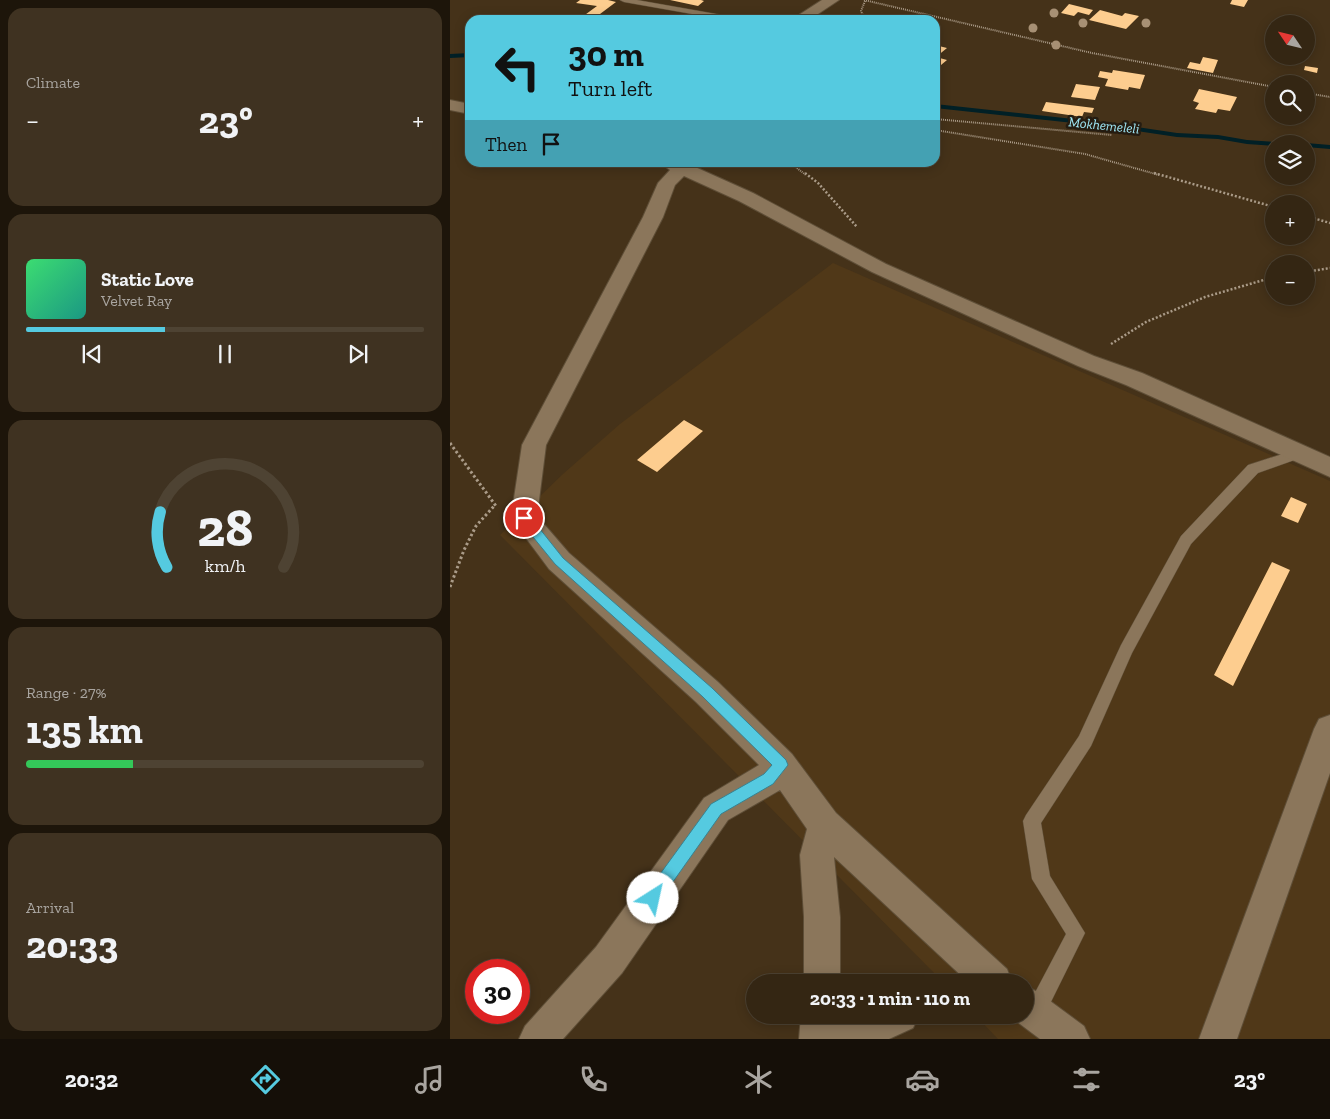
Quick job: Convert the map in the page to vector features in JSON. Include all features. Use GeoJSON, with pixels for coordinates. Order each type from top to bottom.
{"type":"FeatureCollection","features":[{"type":"Feature","properties":{"kind":"street"},"geometry":{"type":"LineString","coordinates":[[806,15],[832,0]]}},
{"type":"Feature","properties":{"kind":"street"},"geometry":{"type":"LineString","coordinates":[[450,105],[465,107]]}},
{"type":"Feature","properties":{"kind":"street"},"geometry":{"type":"LineString","coordinates":[[674,167],[653,217],[534,445],[524,518],[559,561],[707,692],[781,765],[824,825],[983,974]]}},
{"type":"Feature","properties":{"kind":"street"},"geometry":{"type":"LineString","coordinates":[[676,167],[746,197],[879,268],[1086,361],[1134,379],[1330,468]]}},
{"type":"Feature","properties":{"kind":"street"},"geometry":{"type":"LineString","coordinates":[[1218,1039],[1330,728]]}},
{"type":"Feature","properties":{"kind":"street"},"geometry":{"type":"LineString","coordinates":[[538,1039],[609,960],[716,809],[768,779],[781,765]]}},
{"type":"Feature","properties":{"kind":"street"},"geometry":{"type":"LineString","coordinates":[[822,974],[822,917],[817,855],[824,825]]}},
{"type":"Feature","properties":{"kind":"street"},"geometry":{"type":"LineString","coordinates":[[1034,1012],[1071,1039]]}},
{"type":"Feature","properties":{"kind":"street"},"geometry":{"type":"LineString","coordinates":[[818,1039],[819,1024]]}},
{"type":"Feature","properties":{"kind":"street"},"geometry":{"type":"LineString","coordinates":[[846,1039],[880,1024]]}},
{"type":"Feature","properties":{"kind":"lane"},"geometry":{"type":"LineString","coordinates":[[624,0],[710,15]]}},
{"type":"Feature","properties":{"kind":"lane"},"geometry":{"type":"LineString","coordinates":[[1034,1002],[1076,932],[1041,879],[1032,822],[1085,741],[1126,650],[1186,540],[1253,470],[1298,454]]}},
{"type":"Feature","properties":{"kind":"path"},"geometry":{"type":"LineString","coordinates":[[863,15],[862,11],[864,0],[929,15]]}},
{"type":"Feature","properties":{"kind":"path"},"geometry":{"type":"LineString","coordinates":[[940,18],[1092,53],[1265,85]]}},
{"type":"Feature","properties":{"kind":"path"},"geometry":{"type":"LineString","coordinates":[[1315,94],[1330,97]]}},
{"type":"Feature","properties":{"kind":"path"},"geometry":{"type":"LineString","coordinates":[[940,119],[1112,134]]}},
{"type":"Feature","properties":{"kind":"path"},"geometry":{"type":"LineString","coordinates":[[940,131],[1085,154],[1265,204]]}},
{"type":"Feature","properties":{"kind":"path"},"geometry":{"type":"LineString","coordinates":[[796,167],[818,183],[865,237],[879,268]]}},
{"type":"Feature","properties":{"kind":"path"},"geometry":{"type":"LineString","coordinates":[[1315,219],[1330,223]]}},
{"type":"Feature","properties":{"kind":"path"},"geometry":{"type":"LineString","coordinates":[[1315,270],[1330,268]]}},
{"type":"Feature","properties":{"kind":"path"},"geometry":{"type":"LineString","coordinates":[[1086,361],[1146,322],[1205,297],[1265,280]]}},
{"type":"Feature","properties":{"kind":"path"},"geometry":{"type":"LineString","coordinates":[[450,443],[495,505],[524,518]]}},
{"type":"Feature","properties":{"kind":"path"},"geometry":{"type":"LineString","coordinates":[[450,587],[464,550],[476,526],[495,505]]}},
{"type":"Feature","properties":{"kind":"shaded area"},"geometry":{"type":"Polygon","coordinates":[[[833,263],[1330,481],[1330,1039],[998,1039],[984,1024],[1034,1024],[1034,974],[935,974],[500,535],[563,474],[620,424],[833,263]]]}},
{"type":"Feature","properties":{"kind":"building"},"geometry":{"type":"Polygon","coordinates":[[[580,0],[608,0],[616,2],[599,15],[585,15],[597,6],[576,3],[580,0]]]}},
{"type":"Feature","properties":{"kind":"building"},"geometry":{"type":"Polygon","coordinates":[[[670,0],[701,0],[704,1],[698,6],[670,0]]]}},
{"type":"Feature","properties":{"kind":"building"},"geometry":{"type":"Polygon","coordinates":[[[1232,0],[1248,0],[1244,7],[1230,4],[1232,0]]]}},
{"type":"Feature","properties":{"kind":"building"},"geometry":{"type":"Polygon","coordinates":[[[1069,4],[1093,10],[1089,15],[1078,12],[1074,16],[1061,13],[1069,4]]]}},
{"type":"Feature","properties":{"kind":"building"},"geometry":{"type":"Polygon","coordinates":[[[1100,10],[1122,16],[1125,13],[1139,16],[1126,29],[1089,20],[1100,10]]]}},
{"type":"Feature","properties":{"kind":"building"},"geometry":{"type":"Polygon","coordinates":[[[940,46],[947,48],[940,54],[940,46]]]}},
{"type":"Feature","properties":{"kind":"building"},"geometry":{"type":"Polygon","coordinates":[[[1203,57],[1218,60],[1213,73],[1187,68],[1190,62],[1200,64],[1203,57]]]}},
{"type":"Feature","properties":{"kind":"building"},"geometry":{"type":"Polygon","coordinates":[[[940,58],[947,60],[941,65],[940,58]]]}},
{"type":"Feature","properties":{"kind":"building"},"geometry":{"type":"Polygon","coordinates":[[[1305,66],[1318,68],[1317,73],[1304,70],[1305,66]]]}},
{"type":"Feature","properties":{"kind":"building"},"geometry":{"type":"Polygon","coordinates":[[[1113,70],[1145,75],[1140,89],[1129,87],[1128,90],[1105,86],[1108,79],[1098,77],[1100,71],[1112,73],[1113,70]]]}},
{"type":"Feature","properties":{"kind":"building"},"geometry":{"type":"Polygon","coordinates":[[[1076,84],[1100,87],[1095,100],[1071,97],[1076,84]]]}},
{"type":"Feature","properties":{"kind":"building"},"geometry":{"type":"Polygon","coordinates":[[[1199,89],[1237,97],[1230,111],[1218,109],[1216,113],[1195,109],[1199,103],[1193,101],[1199,89]]]}},
{"type":"Feature","properties":{"kind":"building"},"geometry":{"type":"Polygon","coordinates":[[[1046,102],[1094,108],[1092,113],[1084,112],[1082,117],[1042,111],[1046,102]]]}},
{"type":"Feature","properties":{"kind":"building"},"geometry":{"type":"Polygon","coordinates":[[[684,420],[703,431],[657,472],[637,460],[684,420]]]}},
{"type":"Feature","properties":{"kind":"building"},"geometry":{"type":"Polygon","coordinates":[[[1291,497],[1307,504],[1298,523],[1281,516],[1291,497]]]}},
{"type":"Feature","properties":{"kind":"building"},"geometry":{"type":"Polygon","coordinates":[[[1272,562],[1290,570],[1233,686],[1214,675],[1272,562]]]}},
{"type":"Feature","properties":{"kind":"waterway","name":"Mokhemeleli"},"geometry":{"type":"LineString","coordinates":[[450,56],[465,55]]}},
{"type":"Feature","properties":{"kind":"waterway","name":"Mokhemeleli"},"geometry":{"type":"LineString","coordinates":[[940,107],[1110,125],[1177,135],[1218,137],[1265,143]]}},
{"type":"Feature","properties":{"kind":"waterway","name":"Mokhemeleli"},"geometry":{"type":"LineString","coordinates":[[1315,146],[1330,147]]}},
{"type":"Feature","properties":{"kind":"route"},"geometry":{"type":"LineString","coordinates":[[524,518],[559,561],[707,692],[781,765],[768,779],[716,809],[653,898]]}}]}
